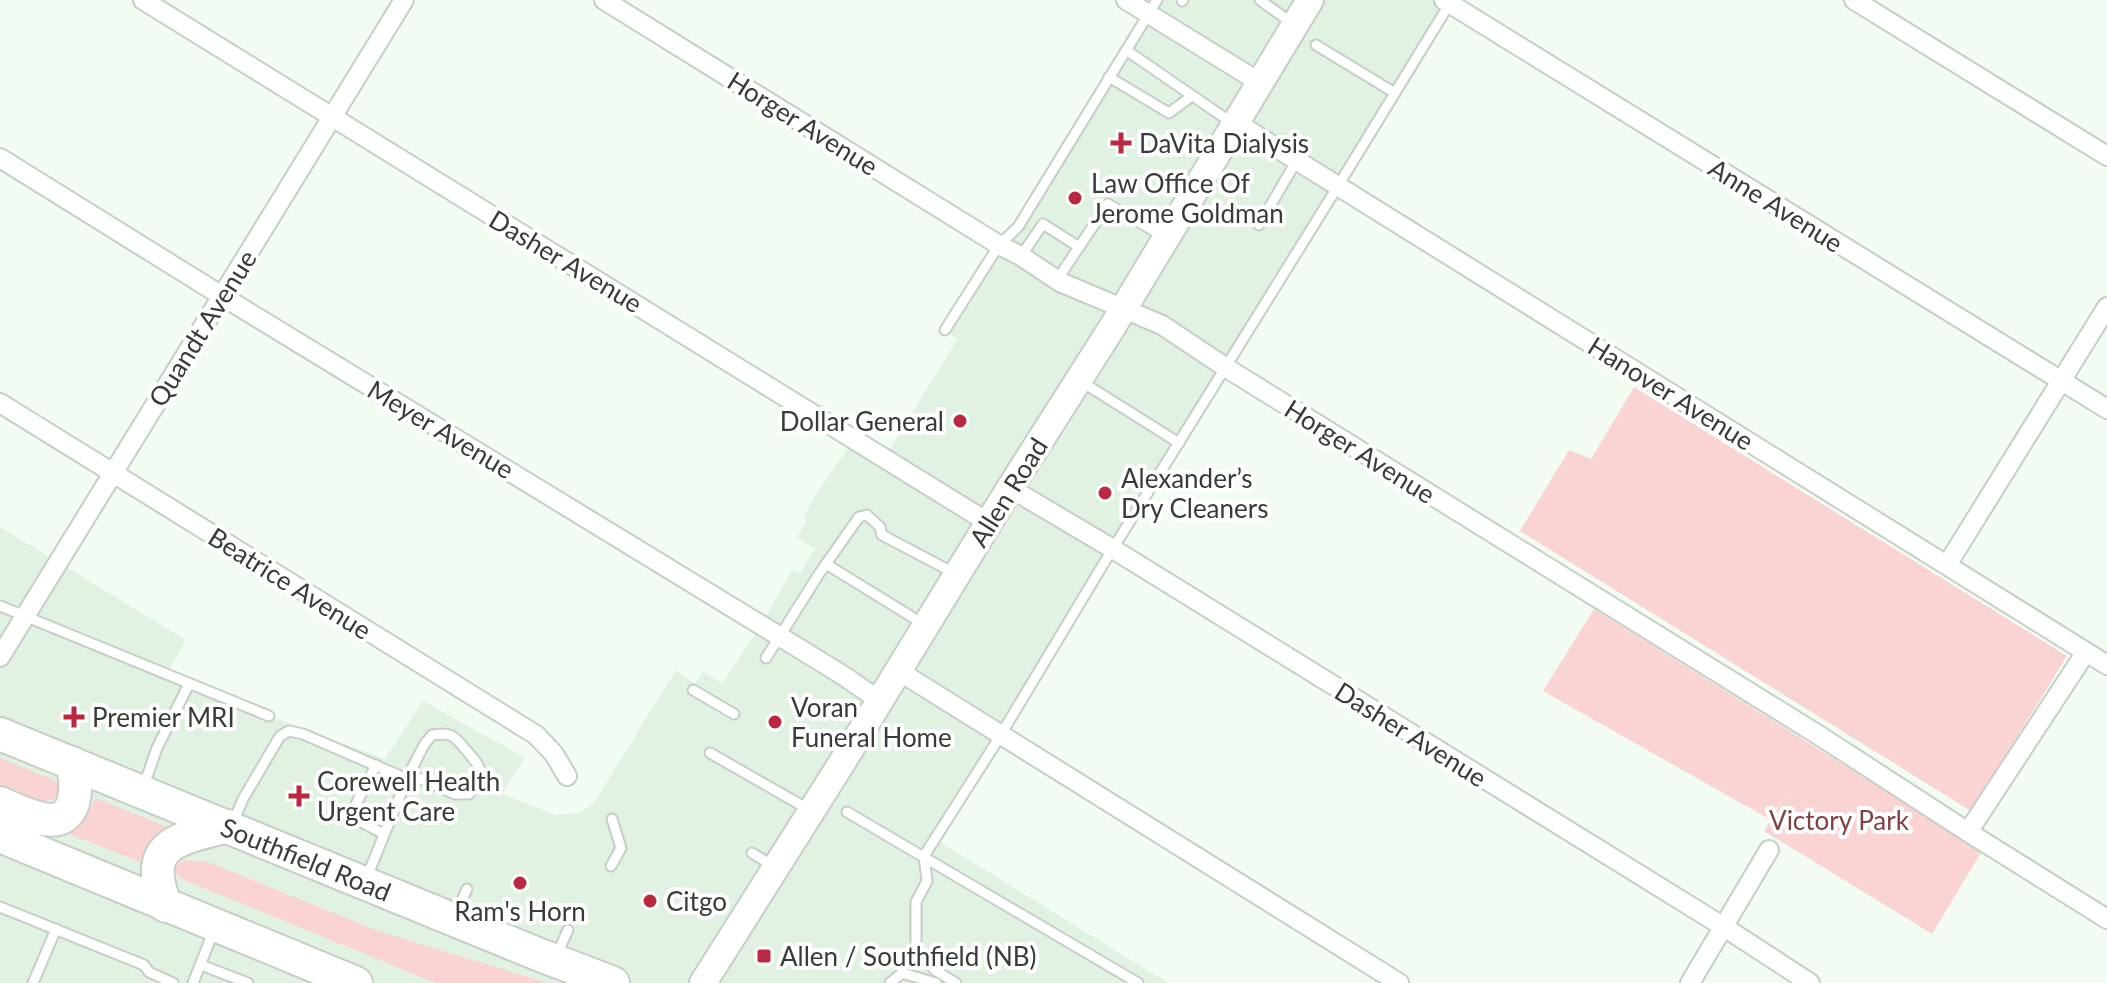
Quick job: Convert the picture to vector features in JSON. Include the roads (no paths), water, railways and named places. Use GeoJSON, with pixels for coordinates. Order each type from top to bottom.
{"type":"FeatureCollection","features":[{"type":"Feature","properties":{"kind":"highway","name":"Southfield Road"},"geometry":{"type":"LineString","coordinates":[[0,734],[613,983]]}},
{"type":"Feature","properties":{"kind":"highway"},"geometry":{"type":"LineString","coordinates":[[0,803],[44,819],[56,819],[66,814],[74,804],[76,791],[72,763]]}},
{"type":"Feature","properties":{"kind":"highway"},"geometry":{"type":"LineString","coordinates":[[166,906],[157,885],[157,869],[162,853],[181,838],[229,827]]}},
{"type":"Feature","properties":{"kind":"highway"},"geometry":{"type":"LineString","coordinates":[[0,836],[356,983]]}},
{"type":"Feature","properties":{"kind":"main road","name":"Allen Road"},"geometry":{"type":"LineString","coordinates":[[703,983],[1123,310],[1310,0]]}},
{"type":"Feature","properties":{"kind":"street","name":"Dasher Avenue"},"geometry":{"type":"LineString","coordinates":[[143,0],[989,523]]}},
{"type":"Feature","properties":{"kind":"street","name":"Quandt Avenue"},"geometry":{"type":"LineString","coordinates":[[0,657],[404,0]]}},
{"type":"Feature","properties":{"kind":"street","name":"Horger Avenue"},"geometry":{"type":"LineString","coordinates":[[604,0],[1057,280],[1162,325],[2107,919]]}},
{"type":"Feature","properties":{"kind":"street"},"geometry":{"type":"LineString","coordinates":[[1126,0],[1152,7],[1259,82]]}},
{"type":"Feature","properties":{"kind":"street"},"geometry":{"type":"LineString","coordinates":[[1854,0],[2107,156]]}},
{"type":"Feature","properties":{"kind":"street","name":"Anne Avenue"},"geometry":{"type":"LineString","coordinates":[[1449,1],[2107,409]]}},
{"type":"Feature","properties":{"kind":"street","name":"Hanover Avenue"},"geometry":{"type":"LineString","coordinates":[[1234,123],[2107,665]]}},
{"type":"Feature","properties":{"kind":"street","name":"Meyer Avenue"},"geometry":{"type":"LineString","coordinates":[[0,158],[880,701]]}},
{"type":"Feature","properties":{"kind":"street"},"geometry":{"type":"LineString","coordinates":[[1947,565],[2107,307]]}},
{"type":"Feature","properties":{"kind":"street","name":"Beatrice Avenue"},"geometry":{"type":"LineString","coordinates":[[0,403],[536,735],[554,754],[567,776]]}},
{"type":"Feature","properties":{"kind":"street","name":"Dasher Avenue"},"geometry":{"type":"LineString","coordinates":[[1010,488],[1810,983]]}},
{"type":"Feature","properties":{"kind":"street"},"geometry":{"type":"LineString","coordinates":[[1968,832],[2086,652]]}},
{"type":"Feature","properties":{"kind":"street"},"geometry":{"type":"LineString","coordinates":[[897,670],[1399,983]]}},
{"type":"Feature","properties":{"kind":"street"},"geometry":{"type":"LineString","coordinates":[[1690,983],[1769,850]]}},
{"type":"Feature","properties":{"kind":"lane"},"geometry":{"type":"LineString","coordinates":[[1260,0],[1294,25]]}},
{"type":"Feature","properties":{"kind":"lane"},"geometry":{"type":"LineString","coordinates":[[956,983],[936,971],[916,948],[916,902],[927,881],[924,856],[1449,1]]}},
{"type":"Feature","properties":{"kind":"lane"},"geometry":{"type":"LineString","coordinates":[[945,330],[999,245],[1018,227],[1152,7]]}},
{"type":"Feature","properties":{"kind":"lane"},"geometry":{"type":"LineString","coordinates":[[1316,45],[1395,93]]}},
{"type":"Feature","properties":{"kind":"lane"},"geometry":{"type":"LineString","coordinates":[[1126,50],[1234,123]]}},
{"type":"Feature","properties":{"kind":"lane"},"geometry":{"type":"LineString","coordinates":[[1109,77],[1169,113],[1192,96]]}},
{"type":"Feature","properties":{"kind":"lane"},"geometry":{"type":"LineString","coordinates":[[1259,225],[1297,160]]}},
{"type":"Feature","properties":{"kind":"lane"},"geometry":{"type":"LineString","coordinates":[[1057,280],[1108,204],[1166,238]]}},
{"type":"Feature","properties":{"kind":"lane"},"geometry":{"type":"LineString","coordinates":[[1026,214],[1079,247]]}},
{"type":"Feature","properties":{"kind":"lane"},"geometry":{"type":"LineString","coordinates":[[1021,256],[1043,224]]}},
{"type":"Feature","properties":{"kind":"lane"},"geometry":{"type":"LineString","coordinates":[[1079,380],[1179,443]]}},
{"type":"Feature","properties":{"kind":"lane"},"geometry":{"type":"LineString","coordinates":[[766,658],[859,517],[867,515],[880,527],[882,535],[957,574]]}},
{"type":"Feature","properties":{"kind":"lane"},"geometry":{"type":"LineString","coordinates":[[826,564],[925,625]]}},
{"type":"Feature","properties":{"kind":"lane"},"geometry":{"type":"LineString","coordinates":[[0,606],[269,716]]}},
{"type":"Feature","properties":{"kind":"lane"},"geometry":{"type":"LineString","coordinates":[[142,791],[157,748],[189,684]]}},
{"type":"Feature","properties":{"kind":"lane"},"geometry":{"type":"LineString","coordinates":[[693,690],[734,714]]}},
{"type":"Feature","properties":{"kind":"lane"},"geometry":{"type":"LineString","coordinates":[[229,827],[280,736],[289,731],[303,734],[376,765],[408,776],[455,794],[469,794],[480,779],[481,770],[453,737],[432,735],[424,745],[408,776],[365,883]]}},
{"type":"Feature","properties":{"kind":"lane"},"geometry":{"type":"LineString","coordinates":[[710,753],[811,811]]}},
{"type":"Feature","properties":{"kind":"lane"},"geometry":{"type":"LineString","coordinates":[[376,765],[350,816],[384,834]]}},
{"type":"Feature","properties":{"kind":"lane"},"geometry":{"type":"LineString","coordinates":[[847,812],[1138,983]]}},
{"type":"Feature","properties":{"kind":"lane"},"geometry":{"type":"LineString","coordinates":[[611,866],[621,848],[612,819]]}},
{"type":"Feature","properties":{"kind":"lane"},"geometry":{"type":"LineString","coordinates":[[752,853],[776,867]]}},
{"type":"Feature","properties":{"kind":"lane"},"geometry":{"type":"LineString","coordinates":[[453,919],[467,889]]}},
{"type":"Feature","properties":{"kind":"lane"},"geometry":{"type":"LineString","coordinates":[[0,907],[144,965],[149,972],[173,983]]}},
{"type":"Feature","properties":{"kind":"lane"},"geometry":{"type":"LineString","coordinates":[[193,983],[215,926]]}},
{"type":"Feature","properties":{"kind":"lane"},"geometry":{"type":"LineString","coordinates":[[33,983],[56,929]]}},
{"type":"Feature","properties":{"kind":"lane"},"geometry":{"type":"LineString","coordinates":[[554,960],[568,930]]}},
{"type":"Feature","properties":{"kind":"lane"},"geometry":{"type":"LineString","coordinates":[[201,965],[248,983]]}},
{"type":"Feature","properties":{"kind":"lane"},"geometry":{"type":"LineString","coordinates":[[145,983],[149,972]]}},
{"type":"Feature","properties":{"kind":"lane"},"geometry":{"type":"LineString","coordinates":[[890,983],[902,973],[936,983]]}},
{"type":"Feature","properties":{"kind":"place","name":"DaVita Dialysis"},"geometry":{"type":"Point","coordinates":[1121,143]}},
{"type":"Feature","properties":{"kind":"place","name":"Law Office Of Jerome Goldman"},"geometry":{"type":"Point","coordinates":[1075,198]}},
{"type":"Feature","properties":{"kind":"place","name":"Dollar General"},"geometry":{"type":"Point","coordinates":[960,421]}},
{"type":"Feature","properties":{"kind":"place","name":"Alexander’s Dry Cleaners"},"geometry":{"type":"Point","coordinates":[1105,493]}},
{"type":"Feature","properties":{"kind":"place","name":"Premier MRI"},"geometry":{"type":"Point","coordinates":[74,717]}},
{"type":"Feature","properties":{"kind":"place","name":"Voran Funeral Home"},"geometry":{"type":"Point","coordinates":[775,722]}},
{"type":"Feature","properties":{"kind":"place","name":"Corewell Health Urgent Care"},"geometry":{"type":"Point","coordinates":[299,796]}},
{"type":"Feature","properties":{"kind":"place","name":"Ram's Horn"},"geometry":{"type":"Point","coordinates":[520,883]}},
{"type":"Feature","properties":{"kind":"place","name":"Citgo"},"geometry":{"type":"Point","coordinates":[650,901]}},
{"type":"Feature","properties":{"kind":"place","name":"Allen / Southfield (NB)"},"geometry":{"type":"Point","coordinates":[764,956]}},
{"type":"Feature","properties":{"kind":"park label","name":"Victory Park"},"geometry":{"type":"Point","coordinates":[1839,820]}}]}
